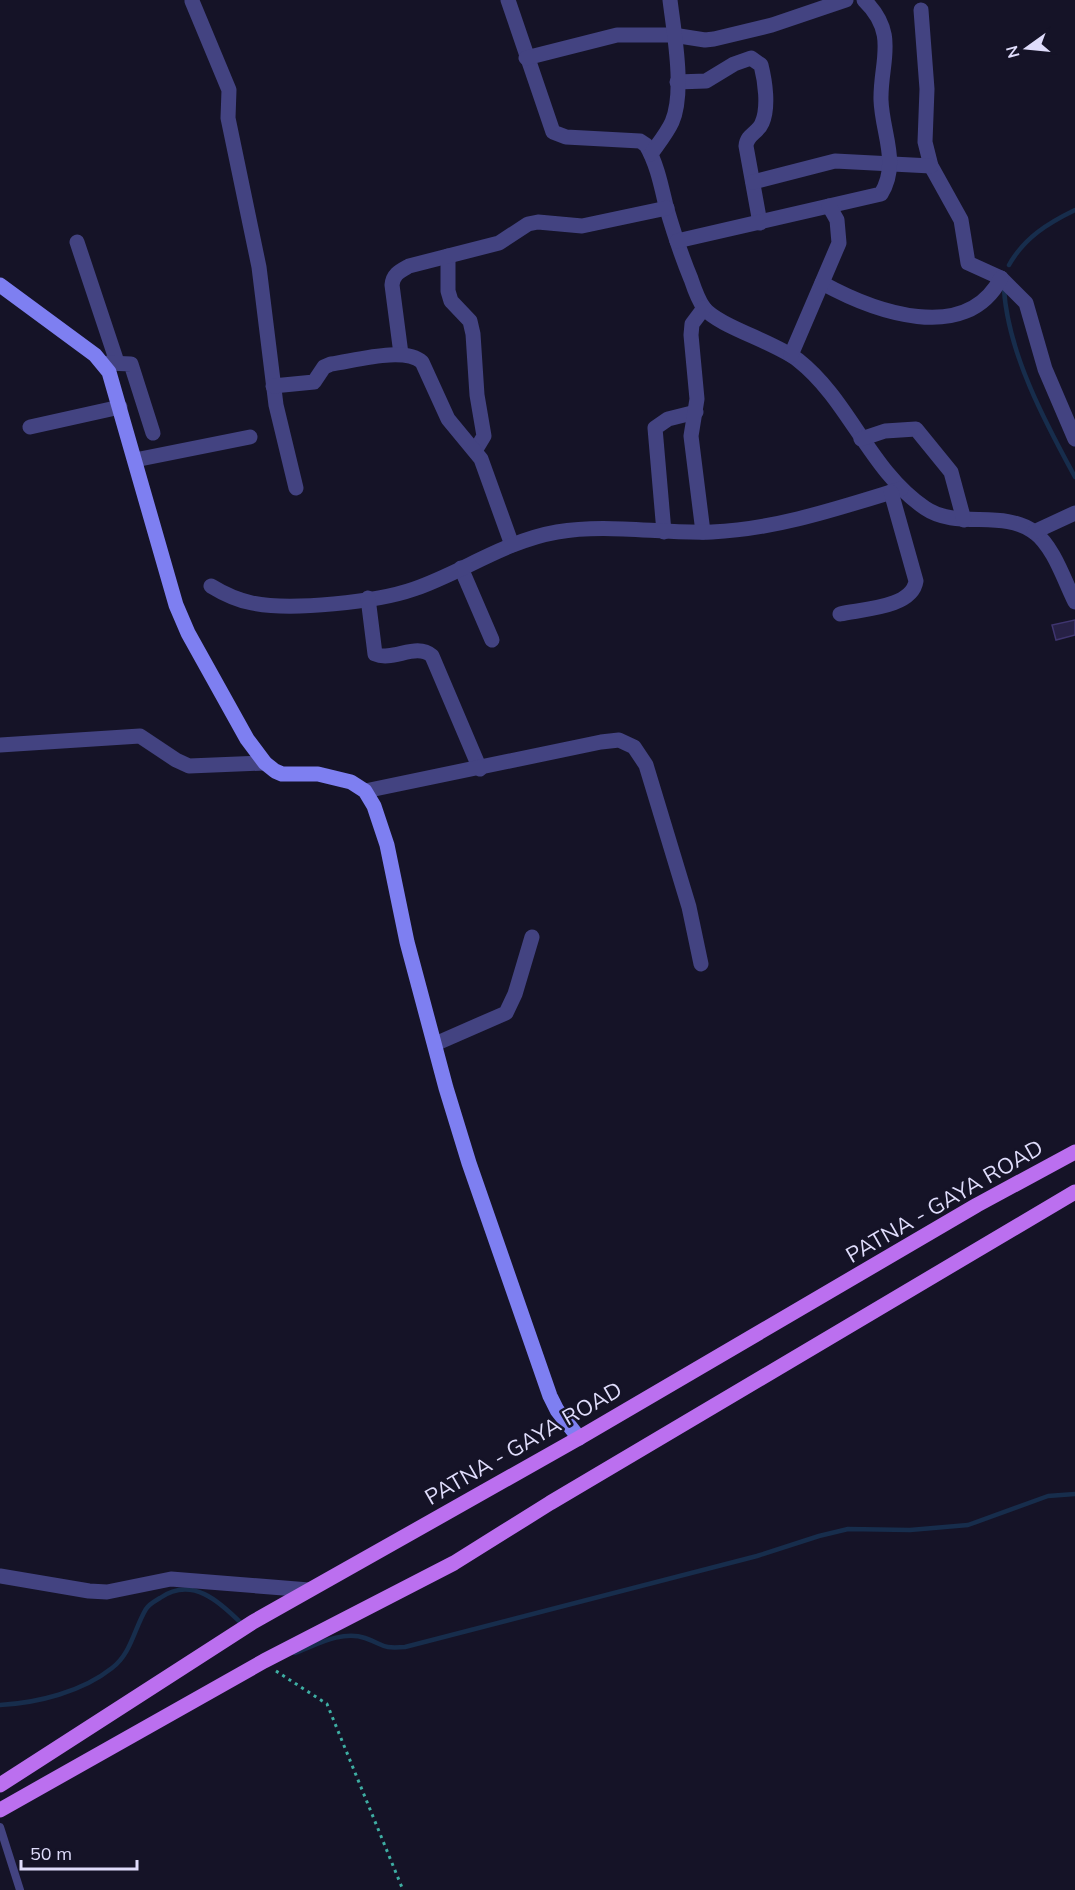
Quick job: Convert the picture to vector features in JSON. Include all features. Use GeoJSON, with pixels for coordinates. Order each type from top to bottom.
{"type":"FeatureCollection","features":[{"type":"Feature","properties":{"kind":"main road","name":"PATNA - GAYA ROAD"},"geometry":{"type":"LineString","coordinates":[[0,1785],[253,1622],[579,1438],[977,1205],[1075,1152]]}},
{"type":"Feature","properties":{"kind":"main road"},"geometry":{"type":"LineString","coordinates":[[0,1810],[264,1661],[454,1563],[550,1503],[1075,1192]]}},
{"type":"Feature","properties":{"kind":"street"},"geometry":{"type":"LineString","coordinates":[[508,0],[553,132],[566,137],[640,141],[651,154],[677,241],[704,308],[728,324],[766,340],[791,355],[827,392],[896,490],[928,510],[948,518],[1003,522],[1034,532],[1053,558],[1075,602]]}},
{"type":"Feature","properties":{"kind":"street"},"geometry":{"type":"LineString","coordinates":[[651,154],[671,123],[675,110],[677,82],[670,0]]}},
{"type":"Feature","properties":{"kind":"street"},"geometry":{"type":"LineString","coordinates":[[526,58],[617,35],[674,35],[705,40],[731,35],[846,0]]}},
{"type":"Feature","properties":{"kind":"street"},"geometry":{"type":"LineString","coordinates":[[677,241],[881,194],[886,185],[891,164],[881,99],[886,61],[885,40],[875,15],[864,0]]}},
{"type":"Feature","properties":{"kind":"street"},"geometry":{"type":"LineString","coordinates":[[192,1],[228,84],[228,118],[259,267],[273,386],[296,488]]}},
{"type":"Feature","properties":{"kind":"street"},"geometry":{"type":"LineString","coordinates":[[921,10],[927,89],[925,142],[931,166],[961,220],[968,263],[1000,278],[1026,303],[1046,369],[1075,440]]}},
{"type":"Feature","properties":{"kind":"street"},"geometry":{"type":"LineString","coordinates":[[677,82],[706,81],[734,64],[751,58],[757,60],[764,76],[765,98],[762,124],[746,142],[760,222]]}},
{"type":"Feature","properties":{"kind":"street"},"geometry":{"type":"LineString","coordinates":[[753,182],[835,161],[931,166]]}},
{"type":"Feature","properties":{"kind":"street"},"geometry":{"type":"LineString","coordinates":[[791,355],[839,243],[837,220],[829,206]]}},
{"type":"Feature","properties":{"kind":"street"},"geometry":{"type":"LineString","coordinates":[[401,354],[393,278],[409,266],[499,243],[528,224],[554,223],[582,226],[667,208]]}},
{"type":"Feature","properties":{"kind":"street"},"geometry":{"type":"LineString","coordinates":[[76,242],[120,407],[184,624],[237,724],[265,763],[282,774],[318,774],[351,782],[365,791],[374,806],[387,845],[407,942],[469,1163],[550,1396],[557,1410],[579,1438]]}},
{"type":"Feature","properties":{"kind":"street"},"geometry":{"type":"LineString","coordinates":[[448,256],[448,291],[451,301],[470,321],[473,333],[484,436],[475,451]]}},
{"type":"Feature","properties":{"kind":"street"},"geometry":{"type":"LineString","coordinates":[[822,284],[840,294],[885,309],[914,316],[944,318],[972,310],[992,293],[1000,278]]}},
{"type":"Feature","properties":{"kind":"street"},"geometry":{"type":"LineString","coordinates":[[0,285],[110,363],[127,362],[135,370],[153,433]]}},
{"type":"Feature","properties":{"kind":"street"},"geometry":{"type":"LineString","coordinates":[[703,532],[691,436],[696,412],[692,324],[704,308]]}},
{"type":"Feature","properties":{"kind":"street"},"geometry":{"type":"LineString","coordinates":[[273,386],[314,382],[324,367],[331,364],[401,354],[417,357],[423,362],[448,419],[475,451],[484,466],[512,545]]}},
{"type":"Feature","properties":{"kind":"street"},"geometry":{"type":"LineString","coordinates":[[30,426],[120,407]]}},
{"type":"Feature","properties":{"kind":"street"},"geometry":{"type":"LineString","coordinates":[[664,532],[656,428],[668,418],[696,412]]}},
{"type":"Feature","properties":{"kind":"street"},"geometry":{"type":"LineString","coordinates":[[861,439],[885,431],[916,429],[951,472],[964,520]]}},
{"type":"Feature","properties":{"kind":"street"},"geometry":{"type":"LineString","coordinates":[[135,460],[250,437]]}},
{"type":"Feature","properties":{"kind":"street"},"geometry":{"type":"LineString","coordinates":[[211,586],[240,600],[270,605],[291,606],[368,598],[414,589],[512,545],[573,529],[703,532],[777,524],[896,490]]}},
{"type":"Feature","properties":{"kind":"street"},"geometry":{"type":"LineString","coordinates":[[840,614],[892,602],[911,594],[915,588],[916,580],[896,490]]}},
{"type":"Feature","properties":{"kind":"street"},"geometry":{"type":"LineString","coordinates":[[1034,532],[1075,513]]}},
{"type":"Feature","properties":{"kind":"street"},"geometry":{"type":"LineString","coordinates":[[461,568],[492,640]]}},
{"type":"Feature","properties":{"kind":"street"},"geometry":{"type":"LineString","coordinates":[[368,598],[375,654],[385,657],[419,650],[432,656],[480,769]]}},
{"type":"Feature","properties":{"kind":"street"},"geometry":{"type":"LineString","coordinates":[[0,745],[140,736],[189,766],[265,763]]}},
{"type":"Feature","properties":{"kind":"street"},"geometry":{"type":"LineString","coordinates":[[365,791],[480,769],[601,741],[619,740],[634,747],[651,777],[689,907],[701,964]]}},
{"type":"Feature","properties":{"kind":"street"},"geometry":{"type":"LineString","coordinates":[[435,1044],[506,1013],[516,993],[532,937]]}},
{"type":"Feature","properties":{"kind":"street"},"geometry":{"type":"LineString","coordinates":[[0,1576],[89,1592],[106,1592],[171,1579],[309,1590]]}},
{"type":"Feature","properties":{"kind":"lane"},"geometry":{"type":"LineString","coordinates":[[0,1827],[20,1890]]}},
{"type":"Feature","properties":{"kind":"path"},"geometry":{"type":"LineString","coordinates":[[264,1661],[287,1680],[301,1686],[327,1704],[403,1890]]}},
{"type":"Feature","properties":{"kind":"building"},"geometry":{"type":"Polygon","coordinates":[[[1075,620],[1075,635],[1056,640],[1052,625],[1075,620]]]}},
{"type":"Feature","properties":{"kind":"waterway"},"geometry":{"type":"LineString","coordinates":[[1009,265],[1029,239],[1055,220],[1075,210]]}},
{"type":"Feature","properties":{"kind":"waterway"},"geometry":{"type":"LineString","coordinates":[[1004,289],[1007,313],[1020,362],[1040,410],[1075,477]]}},
{"type":"Feature","properties":{"kind":"waterway"},"geometry":{"type":"LineString","coordinates":[[295,1653],[338,1637],[347,1636],[365,1638],[387,1647],[405,1647],[757,1556],[848,1529],[910,1530],[968,1525],[1048,1496],[1075,1494]]}},
{"type":"Feature","properties":{"kind":"waterway"},"geometry":{"type":"LineString","coordinates":[[0,1705],[29,1702],[59,1695],[100,1676],[124,1656],[147,1607],[172,1592],[194,1590],[204,1594],[224,1607],[242,1624]]}}]}
